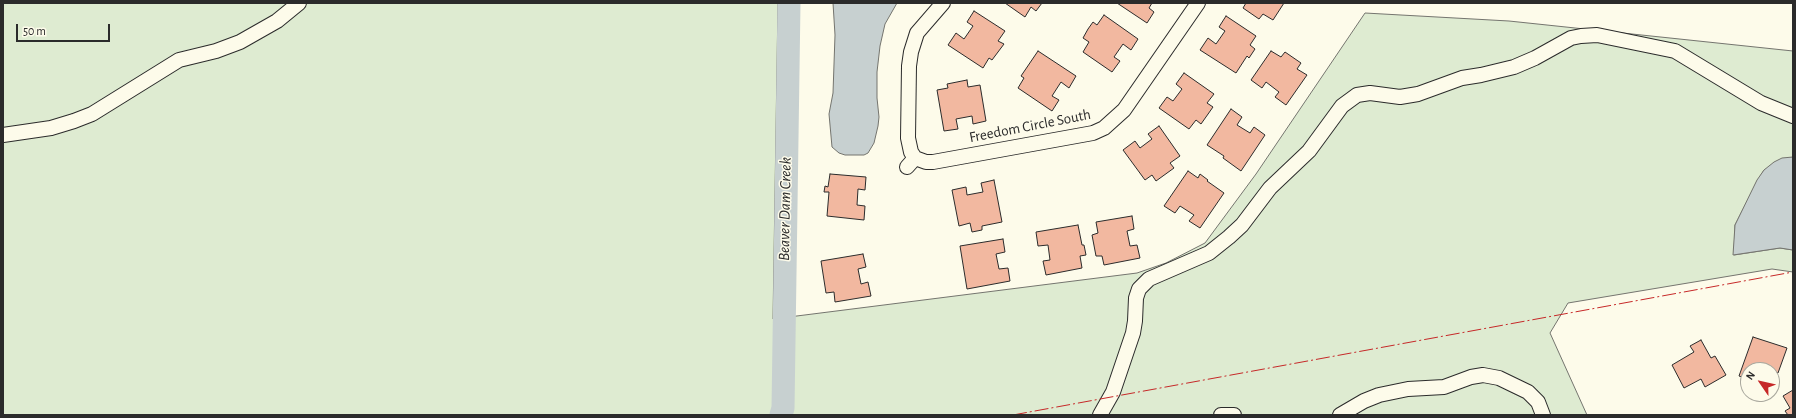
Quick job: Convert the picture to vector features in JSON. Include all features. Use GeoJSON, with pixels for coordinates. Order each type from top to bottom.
{"type":"FeatureCollection","features":[{"type":"Feature","properties":{"kind":"street"},"geometry":{"type":"LineString","coordinates":[[3,135],[51,128],[83,118],[112,103],[179,60],[216,51],[240,42],[277,21],[299,3]]}},
{"type":"Feature","properties":{"kind":"street","name":"Freedom Circle South"},"geometry":{"type":"LineString","coordinates":[[943,3],[918,33],[911,52],[908,138],[911,152],[911,162],[933,162],[1093,133],[1104,128],[1124,110],[1198,3]]}},
{"type":"Feature","properties":{"kind":"street"},"geometry":{"type":"LineString","coordinates":[[1100,415],[1113,392],[1133,333],[1136,321],[1136,298],[1139,289],[1149,279],[1209,253],[1229,237],[1242,225],[1270,188],[1309,151],[1342,106],[1357,95],[1370,93],[1400,97],[1418,94],[1462,78],[1481,75],[1536,58],[1571,38],[1596,35],[1675,51],[1761,103],[1793,116]]}},
{"type":"Feature","properties":{"kind":"street"},"geometry":{"type":"LineString","coordinates":[[1340,415],[1364,400],[1379,395],[1408,389],[1444,386],[1471,377],[1483,375],[1499,378],[1528,392],[1538,402],[1543,415]]}},
{"type":"Feature","properties":{"kind":"street"},"geometry":{"type":"LineString","coordinates":[[1221,415],[1234,415]]}},
{"type":"Feature","properties":{"kind":"green space"},"geometry":{"type":"Polygon","coordinates":[[[3,3],[778,3],[773,319],[1137,273],[1166,263],[1205,243],[1256,174],[1365,13],[1509,21],[1793,51],[1793,157],[1764,170],[1735,225],[1734,255],[1780,248],[1793,250],[1793,272],[1772,269],[1568,303],[1550,333],[1587,415],[3,415],[3,3]]]}},
{"type":"Feature","properties":{"kind":"shaded area"},"geometry":{"type":"Polygon","coordinates":[[[833,3],[897,3],[885,24],[880,46],[877,72],[878,126],[874,143],[868,153],[864,155],[845,155],[839,153],[832,147],[829,114],[833,93],[835,35],[833,3]]]}},
{"type":"Feature","properties":{"kind":"shaded area"},"geometry":{"type":"Polygon","coordinates":[[[1793,157],[1793,250],[1780,248],[1733,255],[1735,225],[1757,180],[1764,170],[1774,162],[1782,158],[1793,157]]]}},
{"type":"Feature","properties":{"kind":"building"},"geometry":{"type":"Polygon","coordinates":[[[1005,3],[1042,3],[1036,11],[1031,7],[1025,17],[1005,3]]]}},
{"type":"Feature","properties":{"kind":"building"},"geometry":{"type":"Polygon","coordinates":[[[1117,3],[1152,3],[1149,8],[1154,12],[1147,23],[1117,3]]]}},
{"type":"Feature","properties":{"kind":"building"},"geometry":{"type":"Polygon","coordinates":[[[1246,3],[1284,3],[1273,20],[1263,14],[1259,19],[1243,8],[1246,3]]]}},
{"type":"Feature","properties":{"kind":"building"},"geometry":{"type":"Polygon","coordinates":[[[974,11],[1005,31],[998,41],[1004,44],[992,60],[989,58],[983,68],[948,45],[956,33],[964,39],[973,26],[967,22],[974,11]]]}},
{"type":"Feature","properties":{"kind":"building"},"geometry":{"type":"Polygon","coordinates":[[[1104,15],[1138,39],[1131,50],[1123,44],[1114,57],[1120,61],[1112,72],[1083,52],[1089,42],[1083,38],[1088,29],[1093,22],[1097,25],[1104,15]]]}},
{"type":"Feature","properties":{"kind":"building"},"geometry":{"type":"Polygon","coordinates":[[[1226,16],[1256,36],[1250,45],[1255,49],[1249,58],[1247,56],[1236,73],[1200,50],[1208,38],[1216,44],[1225,31],[1219,27],[1226,16]]]}},
{"type":"Feature","properties":{"kind":"building"},"geometry":{"type":"Polygon","coordinates":[[[1038,51],[1076,76],[1069,88],[1061,82],[1052,96],[1059,100],[1052,111],[1018,88],[1024,78],[1021,76],[1038,51]]]}},
{"type":"Feature","properties":{"kind":"building"},"geometry":{"type":"Polygon","coordinates":[[[1271,51],[1281,57],[1285,52],[1301,63],[1297,69],[1307,75],[1286,105],[1275,97],[1279,92],[1266,82],[1262,88],[1251,80],[1271,51]]]}},
{"type":"Feature","properties":{"kind":"building"},"geometry":{"type":"Polygon","coordinates":[[[1184,73],[1214,94],[1207,103],[1213,107],[1201,124],[1196,120],[1189,129],[1159,108],[1167,97],[1173,101],[1182,89],[1176,84],[1184,73]]]}},
{"type":"Feature","properties":{"kind":"building"},"geometry":{"type":"Polygon","coordinates":[[[967,80],[968,87],[980,85],[986,121],[973,124],[972,116],[956,119],[958,129],[944,131],[937,90],[948,88],[947,84],[967,80]]]}},
{"type":"Feature","properties":{"kind":"building"},"geometry":{"type":"Polygon","coordinates":[[[1231,109],[1242,117],[1237,125],[1250,133],[1254,127],[1265,135],[1241,171],[1223,158],[1224,156],[1207,145],[1231,109]]]}},
{"type":"Feature","properties":{"kind":"building"},"geometry":{"type":"Polygon","coordinates":[[[1159,126],[1180,156],[1170,163],[1174,168],[1156,181],[1152,175],[1145,180],[1123,150],[1135,141],[1140,148],[1152,139],[1148,134],[1159,126]]]}},
{"type":"Feature","properties":{"kind":"building"},"geometry":{"type":"Polygon","coordinates":[[[1188,171],[1198,178],[1200,174],[1224,193],[1200,228],[1189,221],[1194,215],[1180,206],[1175,213],[1164,206],[1188,171]]]}},
{"type":"Feature","properties":{"kind":"building"},"geometry":{"type":"Polygon","coordinates":[[[830,174],[866,177],[865,190],[858,189],[857,205],[865,206],[864,220],[827,216],[829,192],[824,192],[825,186],[828,187],[830,174]]]}},
{"type":"Feature","properties":{"kind":"building"},"geometry":{"type":"Polygon","coordinates":[[[994,180],[1002,222],[982,226],[982,230],[972,232],[970,223],[959,226],[952,190],[966,187],[967,195],[983,192],[981,183],[994,180]]]}},
{"type":"Feature","properties":{"kind":"building"},"geometry":{"type":"Polygon","coordinates":[[[1132,216],[1134,229],[1127,231],[1130,246],[1137,245],[1140,258],[1104,265],[1102,256],[1096,256],[1092,235],[1098,233],[1096,222],[1132,216]]]}},
{"type":"Feature","properties":{"kind":"building"},"geometry":{"type":"Polygon","coordinates":[[[1078,225],[1082,245],[1084,245],[1086,255],[1080,256],[1082,268],[1046,275],[1043,261],[1050,260],[1048,245],[1038,246],[1036,232],[1078,225]]]}},
{"type":"Feature","properties":{"kind":"building"},"geometry":{"type":"Polygon","coordinates":[[[1003,239],[1005,252],[996,254],[999,269],[1008,268],[1010,281],[967,289],[960,246],[1003,239]]]}},
{"type":"Feature","properties":{"kind":"building"},"geometry":{"type":"Polygon","coordinates":[[[863,254],[866,267],[858,269],[861,284],[868,282],[871,296],[835,302],[834,292],[826,293],[821,261],[863,254]]]}},
{"type":"Feature","properties":{"kind":"building"},"geometry":{"type":"Polygon","coordinates":[[[1753,337],[1787,348],[1780,367],[1780,362],[1744,362],[1753,337]]]}},
{"type":"Feature","properties":{"kind":"building"},"geometry":{"type":"Polygon","coordinates":[[[1701,340],[1711,358],[1715,356],[1726,375],[1705,387],[1701,379],[1684,388],[1672,365],[1694,352],[1690,346],[1701,340]]]}},
{"type":"Feature","properties":{"kind":"building"},"geometry":{"type":"Polygon","coordinates":[[[1793,390],[1793,415],[1788,415],[1785,411],[1790,408],[1783,396],[1793,390]]]}},
{"type":"Feature","properties":{"kind":"waterway","name":"Beaver Dam Creek"},"geometry":{"type":"LineString","coordinates":[[781,415],[783,408],[789,3]]}},
{"type":"Feature","properties":{"kind":"power"},"geometry":{"type":"LineString","coordinates":[[1013,415],[1793,272]]}}]}
